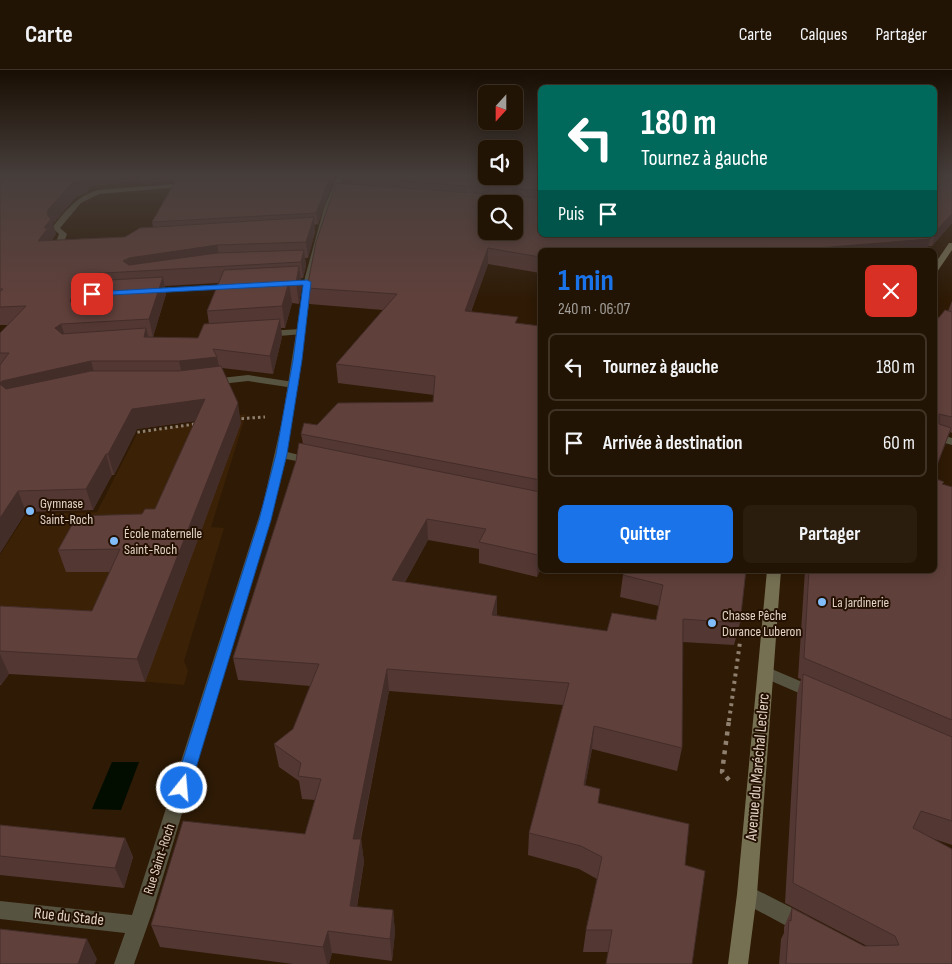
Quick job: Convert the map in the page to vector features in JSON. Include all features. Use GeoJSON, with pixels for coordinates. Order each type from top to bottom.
{"type":"FeatureCollection","features":[{"type":"Feature","properties":{"kind":"main road"},"geometry":{"type":"LineString","coordinates":[[937,266],[952,245]]}},
{"type":"Feature","properties":{"kind":"main road","name":"Avenue du Maréchal Leclerc"},"geometry":{"type":"LineString","coordinates":[[738,964],[747,894],[767,673],[774,573]]}},
{"type":"Feature","properties":{"kind":"street"},"geometry":{"type":"LineString","coordinates":[[65,217],[56,228],[63,234],[59,245],[78,244]]}},
{"type":"Feature","properties":{"kind":"street","name":"Rue Saint-Roch"},"geometry":{"type":"LineString","coordinates":[[124,964],[154,879],[262,529],[281,454],[294,385],[301,332],[302,283],[322,217]]}},
{"type":"Feature","properties":{"kind":"street"},"geometry":{"type":"LineString","coordinates":[[141,291],[239,286]]}},
{"type":"Feature","properties":{"kind":"street"},"geometry":{"type":"LineString","coordinates":[[937,321],[952,324]]}},
{"type":"Feature","properties":{"kind":"street"},"geometry":{"type":"LineString","coordinates":[[251,335],[301,332]]}},
{"type":"Feature","properties":{"kind":"street"},"geometry":{"type":"LineString","coordinates":[[201,383],[248,378],[294,385]]}},
{"type":"Feature","properties":{"kind":"street"},"geometry":{"type":"LineString","coordinates":[[937,437],[952,442]]}},
{"type":"Feature","properties":{"kind":"street"},"geometry":{"type":"LineString","coordinates":[[281,454],[320,462]]}},
{"type":"Feature","properties":{"kind":"street"},"geometry":{"type":"LineString","coordinates":[[767,673],[828,700]]}},
{"type":"Feature","properties":{"kind":"street"},"geometry":{"type":"LineString","coordinates":[[747,894],[815,931]]}},
{"type":"Feature","properties":{"kind":"street","name":"Rue du Stade"},"geometry":{"type":"LineString","coordinates":[[0,910],[138,925]]}},
{"type":"Feature","properties":{"kind":"path"},"geometry":{"type":"LineString","coordinates":[[233,419],[253,416],[288,417]]}},
{"type":"Feature","properties":{"kind":"path"},"geometry":{"type":"LineString","coordinates":[[126,434],[204,423]]}},
{"type":"Feature","properties":{"kind":"shaded area","name":"École maternelle Saint-Roch"},"geometry":{"type":"Polygon","coordinates":[[[246,414],[211,527],[224,528],[184,661],[188,671],[184,685],[0,669],[0,555],[26,514],[97,512],[137,434],[246,414]]]}},
{"type":"Feature","properties":{"kind":"shaded area"},"geometry":{"type":"Polygon","coordinates":[[[112,762],[139,762],[121,810],[92,809],[112,762]]]}},
{"type":"Feature","properties":{"kind":"building"},"geometry":{"type":"Polygon","coordinates":[[[0,217],[49,217],[51,219],[44,228],[48,228],[38,241],[125,237],[140,228],[314,217],[306,242],[217,245],[129,258],[123,261],[129,265],[217,253],[304,250],[301,262],[87,274],[82,276],[70,301],[75,306],[81,304],[92,281],[163,277],[149,319],[61,324],[55,328],[62,334],[146,328],[144,337],[198,338],[204,324],[280,319],[270,356],[213,349],[217,357],[179,361],[91,361],[0,383],[0,365],[9,353],[0,353],[0,333],[26,306],[0,307],[0,292],[3,289],[0,289],[0,217]]]}},
{"type":"Feature","properties":{"kind":"building"},"geometry":{"type":"Polygon","coordinates":[[[155,217],[248,217],[152,222],[155,217]]]}},
{"type":"Feature","properties":{"kind":"building"},"geometry":{"type":"Polygon","coordinates":[[[325,217],[478,217],[478,240],[523,240],[523,217],[538,217],[538,237],[931,237],[929,239],[818,248],[538,248],[538,257],[488,248],[465,311],[518,317],[515,323],[538,326],[538,480],[301,434],[304,423],[317,425],[338,403],[433,402],[435,376],[336,364],[397,294],[307,288],[316,242],[325,217]]]}},
{"type":"Feature","properties":{"kind":"building"},"geometry":{"type":"Polygon","coordinates":[[[937,217],[949,217],[937,230],[937,217]]]}},
{"type":"Feature","properties":{"kind":"building"},"geometry":{"type":"Polygon","coordinates":[[[299,266],[296,283],[289,282],[282,306],[207,311],[224,270],[299,266]]]}},
{"type":"Feature","properties":{"kind":"building"},"geometry":{"type":"Polygon","coordinates":[[[945,310],[952,312],[952,417],[939,414],[939,424],[951,428],[937,465],[937,320],[945,310]]]}},
{"type":"Feature","properties":{"kind":"building"},"geometry":{"type":"Polygon","coordinates":[[[221,366],[238,403],[137,659],[0,651],[0,606],[92,611],[120,549],[58,550],[77,516],[142,514],[145,509],[155,509],[205,399],[132,409],[108,454],[106,454],[86,489],[18,491],[0,518],[0,384],[6,389],[91,371],[179,371],[221,366]]]}},
{"type":"Feature","properties":{"kind":"building"},"geometry":{"type":"Polygon","coordinates":[[[299,443],[538,492],[538,555],[479,542],[486,529],[427,519],[392,580],[497,596],[492,615],[607,631],[612,613],[656,620],[663,585],[623,575],[624,573],[746,573],[740,623],[683,619],[682,748],[594,726],[584,785],[600,789],[598,803],[689,824],[685,865],[705,871],[692,964],[606,964],[612,930],[586,930],[602,857],[581,846],[529,833],[569,683],[387,669],[353,839],[361,839],[350,906],[393,910],[390,939],[328,931],[323,947],[151,925],[183,821],[305,834],[321,779],[298,776],[301,763],[274,744],[293,729],[319,664],[233,658],[296,461],[299,443]]]}},
{"type":"Feature","properties":{"kind":"building"},"geometry":{"type":"Polygon","coordinates":[[[937,479],[944,482],[942,484],[952,487],[952,720],[804,658],[809,573],[937,573],[937,479]]]}},
{"type":"Feature","properties":{"kind":"building"},"geometry":{"type":"Polygon","coordinates":[[[803,674],[952,737],[952,821],[921,811],[913,828],[952,849],[952,964],[786,964],[789,920],[791,921],[792,908],[864,946],[899,945],[895,936],[793,883],[803,674]]]}},
{"type":"Feature","properties":{"kind":"building"},"geometry":{"type":"Polygon","coordinates":[[[0,825],[125,838],[115,868],[0,856],[0,825]]]}},
{"type":"Feature","properties":{"kind":"building"},"geometry":{"type":"Polygon","coordinates":[[[0,929],[87,939],[78,964],[0,964],[0,929]]]}},
{"type":"Feature","properties":{"kind":"place","name":"Gymnase Saint-Roch"},"geometry":{"type":"Point","coordinates":[30,511]}},
{"type":"Feature","properties":{"kind":"place","name":"École maternelle Saint-Roch"},"geometry":{"type":"Point","coordinates":[114,541]}},
{"type":"Feature","properties":{"kind":"place","name":"La Jardinerie"},"geometry":{"type":"Point","coordinates":[822,602]}},
{"type":"Feature","properties":{"kind":"place","name":"Chasse Pêche Durance Luberon"},"geometry":{"type":"Point","coordinates":[712,623]}},
{"type":"Feature","properties":{"kind":"route"},"geometry":{"type":"LineString","coordinates":[[92,294],[307,282],[298,360],[281,454],[265,520],[182,788]]}}]}
